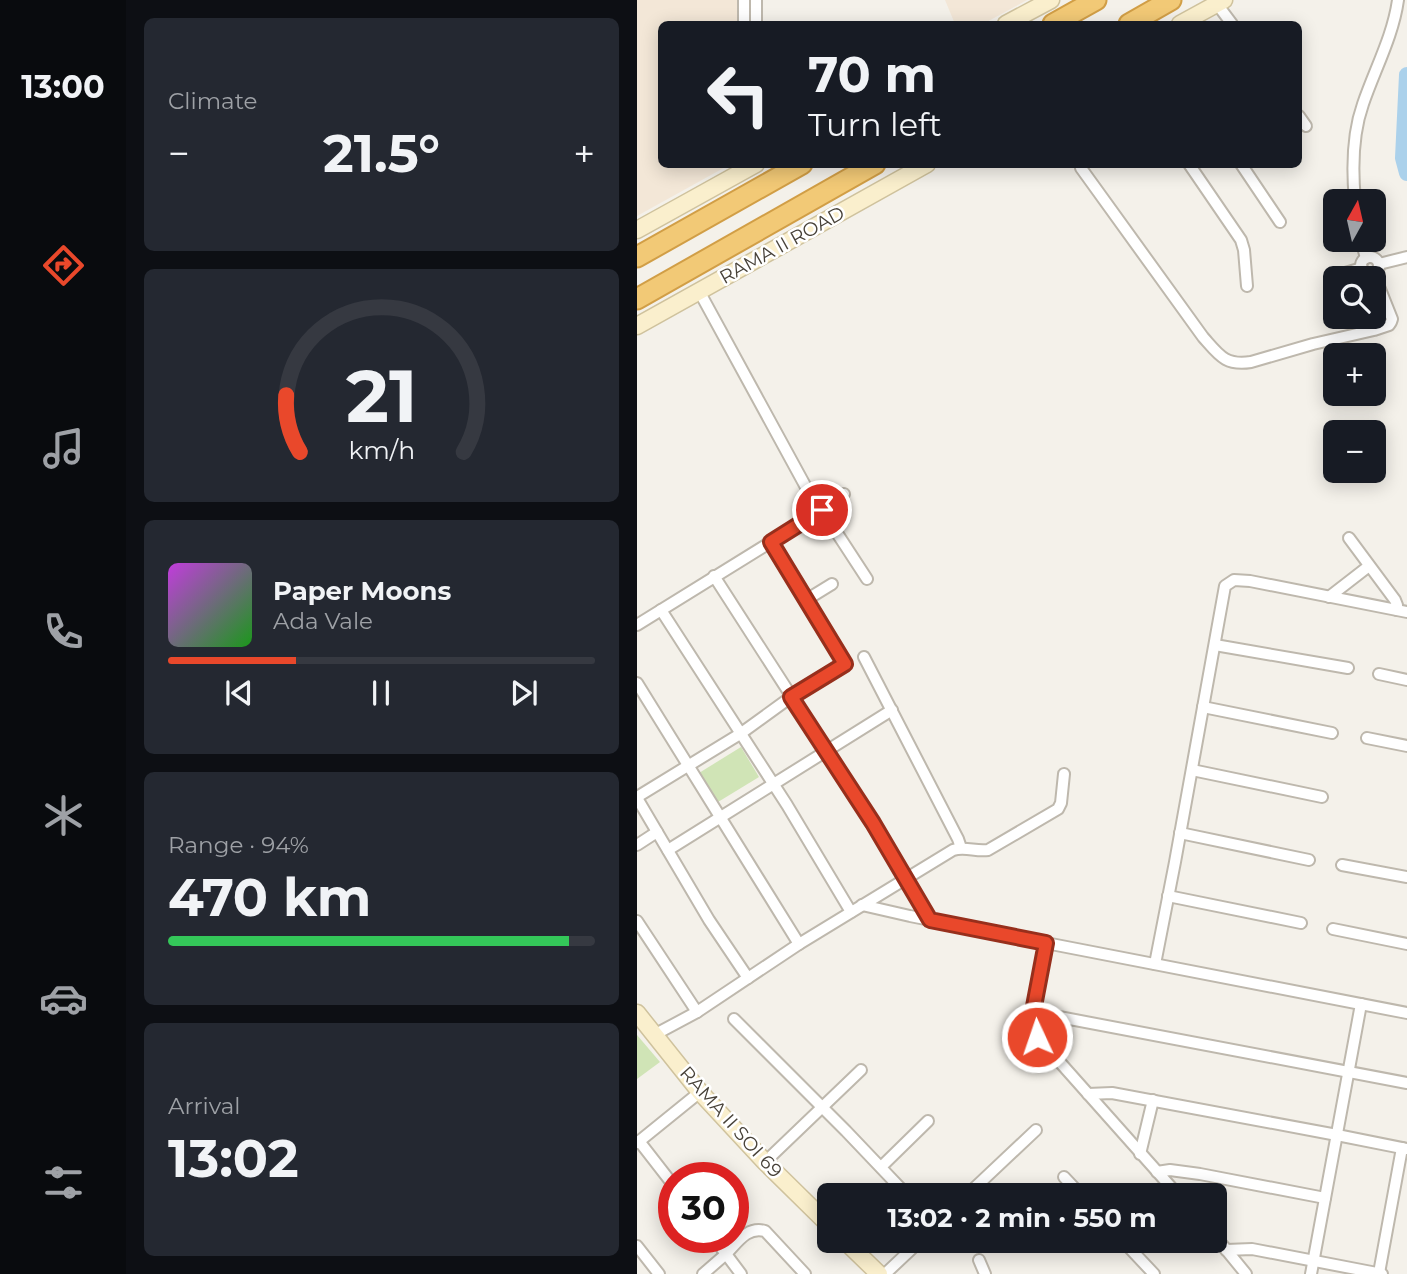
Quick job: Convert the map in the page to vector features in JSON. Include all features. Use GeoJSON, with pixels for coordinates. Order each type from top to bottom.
{"type":"FeatureCollection","features":[{"type":"Feature","properties":{"kind":"highway"},"geometry":{"type":"LineString","coordinates":[[1058,21],[1096,0]]}},
{"type":"Feature","properties":{"kind":"highway"},"geometry":{"type":"LineString","coordinates":[[1134,21],[1171,0]]}},
{"type":"Feature","properties":{"kind":"highway"},"geometry":{"type":"LineString","coordinates":[[637,257],[794,168]]}},
{"type":"Feature","properties":{"kind":"highway","name":"RAMA II ROAD"},"geometry":{"type":"LineString","coordinates":[[637,299],[868,168]]}},
{"type":"Feature","properties":{"kind":"main road"},"geometry":{"type":"LineString","coordinates":[[1012,21],[1051,0]]}},
{"type":"Feature","properties":{"kind":"main road"},"geometry":{"type":"LineString","coordinates":[[1186,21],[1221,2]]}},
{"type":"Feature","properties":{"kind":"main road"},"geometry":{"type":"LineString","coordinates":[[637,230],[746,168]]}},
{"type":"Feature","properties":{"kind":"main road","name":"RAMA II ROAD"},"geometry":{"type":"LineString","coordinates":[[637,326],[920,168]]}},
{"type":"Feature","properties":{"kind":"main road","name":"RAMA II SOI 69"},"geometry":{"type":"LineString","coordinates":[[637,1013],[700,1091],[765,1162],[817,1213]]}},
{"type":"Feature","properties":{"kind":"main road"},"geometry":{"type":"LineString","coordinates":[[857,1253],[879,1274]]}},
{"type":"Feature","properties":{"kind":"street"},"geometry":{"type":"LineString","coordinates":[[744,0],[744,21]]}},
{"type":"Feature","properties":{"kind":"street"},"geometry":{"type":"LineString","coordinates":[[756,0],[756,21]]}},
{"type":"Feature","properties":{"kind":"street"},"geometry":{"type":"LineString","coordinates":[[1355,189],[1354,142],[1362,106],[1392,28],[1398,0]]}},
{"type":"Feature","properties":{"kind":"street"},"geometry":{"type":"LineString","coordinates":[[1221,2],[1231,21]]}},
{"type":"Feature","properties":{"kind":"street"},"geometry":{"type":"LineString","coordinates":[[1302,121],[1306,127]]}},
{"type":"Feature","properties":{"kind":"street"},"geometry":{"type":"LineString","coordinates":[[1081,168],[1203,337],[1229,362],[1251,362],[1377,329]]}},
{"type":"Feature","properties":{"kind":"street"},"geometry":{"type":"LineString","coordinates":[[1192,168],[1241,240],[1247,286]]}},
{"type":"Feature","properties":{"kind":"street"},"geometry":{"type":"LineString","coordinates":[[1244,168],[1280,222]]}},
{"type":"Feature","properties":{"kind":"street"},"geometry":{"type":"LineString","coordinates":[[1363,252],[1365,266]]}},
{"type":"Feature","properties":{"kind":"street"},"geometry":{"type":"LineString","coordinates":[[1384,266],[1407,257]]}},
{"type":"Feature","properties":{"kind":"street"},"geometry":{"type":"LineString","coordinates":[[1357,266],[1364,263]]}},
{"type":"Feature","properties":{"kind":"street"},"geometry":{"type":"LineString","coordinates":[[699,292],[807,489]]}},
{"type":"Feature","properties":{"kind":"street"},"geometry":{"type":"LineString","coordinates":[[1386,299],[1392,319],[1386,326]]}},
{"type":"Feature","properties":{"kind":"street"},"geometry":{"type":"LineString","coordinates":[[637,625],[844,494]]}},
{"type":"Feature","properties":{"kind":"street"},"geometry":{"type":"LineString","coordinates":[[822,510],[867,579]]}},
{"type":"Feature","properties":{"kind":"street"},"geometry":{"type":"LineString","coordinates":[[1349,538],[1402,611]]}},
{"type":"Feature","properties":{"kind":"street"},"geometry":{"type":"LineString","coordinates":[[748,978],[638,804],[689,765],[845,664],[771,542]]}},
{"type":"Feature","properties":{"kind":"street"},"geometry":{"type":"LineString","coordinates":[[1329,597],[1370,566]]}},
{"type":"Feature","properties":{"kind":"street"},"geometry":{"type":"LineString","coordinates":[[714,576],[827,751],[930,920]]}},
{"type":"Feature","properties":{"kind":"street"},"geometry":{"type":"LineString","coordinates":[[1155,964],[1225,586],[1234,580],[1250,581],[1402,611]]}},
{"type":"Feature","properties":{"kind":"street"},"geometry":{"type":"LineString","coordinates":[[806,600],[832,584]]}},
{"type":"Feature","properties":{"kind":"street"},"geometry":{"type":"LineString","coordinates":[[661,610],[851,912]]}},
{"type":"Feature","properties":{"kind":"street"},"geometry":{"type":"LineString","coordinates":[[1215,645],[1347,668]]}},
{"type":"Feature","properties":{"kind":"street"},"geometry":{"type":"LineString","coordinates":[[865,657],[961,848]]}},
{"type":"Feature","properties":{"kind":"street"},"geometry":{"type":"LineString","coordinates":[[1379,674],[1407,680]]}},
{"type":"Feature","properties":{"kind":"street"},"geometry":{"type":"LineString","coordinates":[[637,683],[799,944]]}},
{"type":"Feature","properties":{"kind":"street"},"geometry":{"type":"LineString","coordinates":[[1203,707],[1332,733]]}},
{"type":"Feature","properties":{"kind":"street"},"geometry":{"type":"LineString","coordinates":[[668,850],[892,710]]}},
{"type":"Feature","properties":{"kind":"street"},"geometry":{"type":"LineString","coordinates":[[1367,738],[1407,747]]}},
{"type":"Feature","properties":{"kind":"street"},"geometry":{"type":"LineString","coordinates":[[1192,770],[1322,797]]}},
{"type":"Feature","properties":{"kind":"street"},"geometry":{"type":"LineString","coordinates":[[654,1035],[697,1012],[799,944],[953,850],[988,850],[1058,809],[1064,775]]}},
{"type":"Feature","properties":{"kind":"street"},"geometry":{"type":"LineString","coordinates":[[637,845],[657,832]]}},
{"type":"Feature","properties":{"kind":"street"},"geometry":{"type":"LineString","coordinates":[[1180,833],[1309,860]]}},
{"type":"Feature","properties":{"kind":"street"},"geometry":{"type":"LineString","coordinates":[[1342,865],[1407,875]]}},
{"type":"Feature","properties":{"kind":"street"},"geometry":{"type":"LineString","coordinates":[[1168,896],[1301,923]]}},
{"type":"Feature","properties":{"kind":"street"},"geometry":{"type":"LineString","coordinates":[[862,905],[1407,1013]]}},
{"type":"Feature","properties":{"kind":"street"},"geometry":{"type":"LineString","coordinates":[[637,921],[697,1012]]}},
{"type":"Feature","properties":{"kind":"street"},"geometry":{"type":"LineString","coordinates":[[1333,929],[1407,944]]}},
{"type":"Feature","properties":{"kind":"street"},"geometry":{"type":"LineString","coordinates":[[1046,943],[1032,1028],[1037,1037],[1167,1183]]}},
{"type":"Feature","properties":{"kind":"street"},"geometry":{"type":"LineString","coordinates":[[1311,1274],[1360,1004]]}},
{"type":"Feature","properties":{"kind":"street"},"geometry":{"type":"LineString","coordinates":[[1033,1012],[1407,1083]]}},
{"type":"Feature","properties":{"kind":"street"},"geometry":{"type":"LineString","coordinates":[[734,1019],[896,1183]]}},
{"type":"Feature","properties":{"kind":"street"},"geometry":{"type":"LineString","coordinates":[[765,1162],[861,1070]]}},
{"type":"Feature","properties":{"kind":"street"},"geometry":{"type":"LineString","coordinates":[[658,1166],[638,1142],[700,1091]]}},
{"type":"Feature","properties":{"kind":"street"},"geometry":{"type":"LineString","coordinates":[[1088,1094],[1112,1093],[1153,1100],[1404,1149],[1380,1274],[1252,1249],[1227,1250]]}},
{"type":"Feature","properties":{"kind":"street"},"geometry":{"type":"LineString","coordinates":[[1140,1154],[1153,1100]]}},
{"type":"Feature","properties":{"kind":"street"},"geometry":{"type":"LineString","coordinates":[[881,1167],[928,1121]]}},
{"type":"Feature","properties":{"kind":"street"},"geometry":{"type":"LineString","coordinates":[[980,1183],[1036,1129]]}},
{"type":"Feature","properties":{"kind":"street"},"geometry":{"type":"LineString","coordinates":[[1157,1172],[1170,1170],[1200,1174],[1325,1198]]}},
{"type":"Feature","properties":{"kind":"street"},"geometry":{"type":"LineString","coordinates":[[1064,1177],[1070,1183]]}},
{"type":"Feature","properties":{"kind":"street"},"geometry":{"type":"LineString","coordinates":[[703,1274],[745,1235],[758,1229],[765,1231],[805,1274]]}},
{"type":"Feature","properties":{"kind":"street"},"geometry":{"type":"LineString","coordinates":[[637,1245],[659,1274]]}},
{"type":"Feature","properties":{"kind":"street"},"geometry":{"type":"LineString","coordinates":[[1227,1251],[1246,1274]]}},
{"type":"Feature","properties":{"kind":"street"},"geometry":{"type":"LineString","coordinates":[[885,1274],[907,1253]]}},
{"type":"Feature","properties":{"kind":"street"},"geometry":{"type":"LineString","coordinates":[[1134,1253],[1154,1274]]}},
{"type":"Feature","properties":{"kind":"street"},"geometry":{"type":"LineString","coordinates":[[726,1254],[741,1274]]}},
{"type":"Feature","properties":{"kind":"street"},"geometry":{"type":"LineString","coordinates":[[979,1260],[985,1274]]}},
{"type":"Feature","properties":{"kind":"shaded area"},"geometry":{"type":"Polygon","coordinates":[[[637,0],[737,0],[737,21],[658,21],[658,168],[724,168],[637,216],[637,0]]]}},
{"type":"Feature","properties":{"kind":"shaded area"},"geometry":{"type":"Polygon","coordinates":[[[945,0],[1027,0],[988,21],[954,21],[945,0]]]}},
{"type":"Feature","properties":{"kind":"green space"},"geometry":{"type":"Polygon","coordinates":[[[741,747],[759,777],[718,802],[699,773],[741,747]]]}},
{"type":"Feature","properties":{"kind":"green space"},"geometry":{"type":"Polygon","coordinates":[[[637,1035],[660,1062],[637,1079],[637,1035]]]}},
{"type":"Feature","properties":{"kind":"waterway"},"geometry":{"type":"LineString","coordinates":[[1407,75],[1403,158],[1407,173]]}},
{"type":"Feature","properties":{"kind":"route"},"geometry":{"type":"LineString","coordinates":[[822,510],[771,542],[845,664],[791,697],[873,823],[930,920],[1046,943],[1031,1022],[1037,1037]]}}]}
